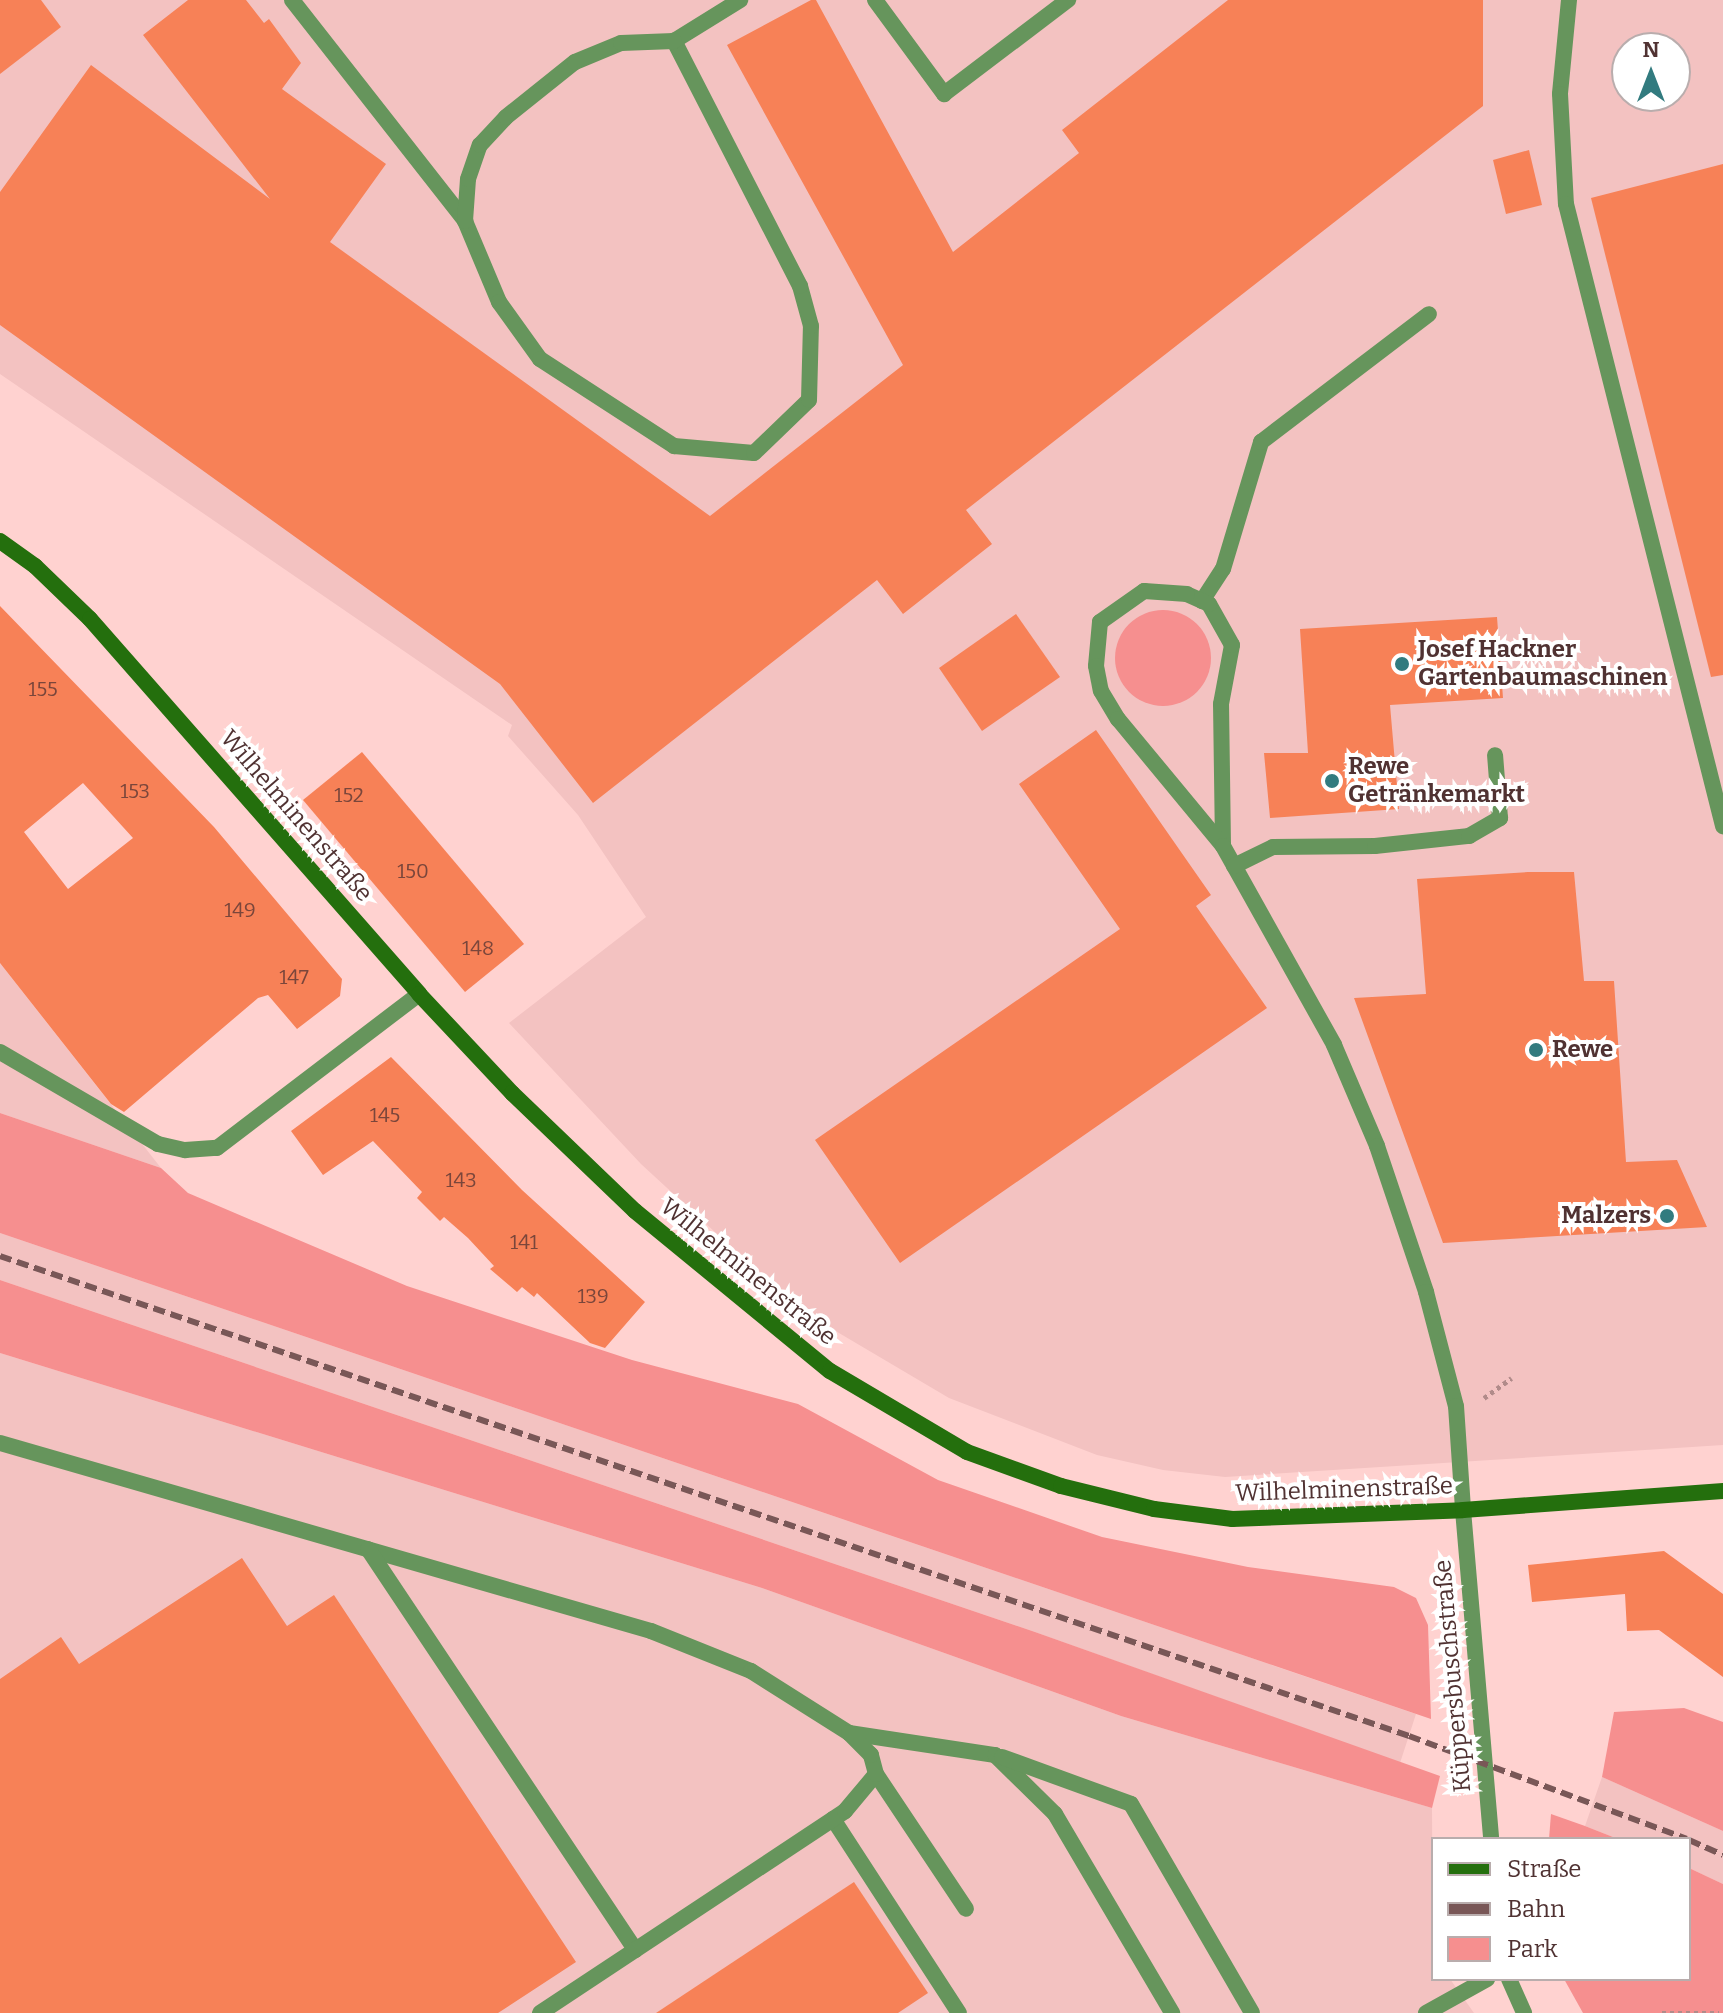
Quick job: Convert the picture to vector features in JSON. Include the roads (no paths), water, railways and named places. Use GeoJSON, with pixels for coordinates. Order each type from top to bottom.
{"type":"FeatureCollection","features":[{"type":"Feature","properties":{"kind":"street"},"geometry":{"type":"LineString","coordinates":[[292,0],[465,221],[499,302],[540,359],[674,446],[754,453],[809,400],[811,326],[800,286],[674,41]]}},
{"type":"Feature","properties":{"kind":"street"},"geometry":{"type":"LineString","coordinates":[[465,221],[468,179],[480,145],[506,117],[575,62],[621,43],[674,41],[740,0]]}},
{"type":"Feature","properties":{"kind":"street"},"geometry":{"type":"LineString","coordinates":[[875,0],[944,94],[1068,0]]}},
{"type":"Feature","properties":{"kind":"street"},"geometry":{"type":"LineString","coordinates":[[1569,0],[1560,94],[1566,204],[1723,826]]}},
{"type":"Feature","properties":{"kind":"street"},"geometry":{"type":"LineString","coordinates":[[1223,846],[1221,704],[1232,645],[1222,623],[1202,601],[1223,569],[1261,442],[1429,314]]}},
{"type":"Feature","properties":{"kind":"street","name":"Wilhelminenstraße"},"geometry":{"type":"LineString","coordinates":[[0,541],[35,566],[145,678],[419,994],[512,1093],[635,1211],[830,1371],[967,1452],[1061,1486],[1154,1509],[1232,1519],[1463,1510],[1723,1491]]}},
{"type":"Feature","properties":{"kind":"street","name":"Küppersbuschstraße"},"geometry":{"type":"LineString","coordinates":[[1202,601],[1168,591],[1144,591],[1125,601],[1100,622],[1096,666],[1101,691],[1118,719],[1223,846],[1334,1045],[1377,1146],[1426,1292],[1456,1406],[1491,1837]]}},
{"type":"Feature","properties":{"kind":"street"},"geometry":{"type":"LineString","coordinates":[[1234,866],[1273,847],[1375,846],[1469,836],[1500,818],[1495,755]]}},
{"type":"Feature","properties":{"kind":"street"},"geometry":{"type":"LineString","coordinates":[[0,1052],[158,1144],[185,1150],[217,1148],[419,994]]}},
{"type":"Feature","properties":{"kind":"street"},"geometry":{"type":"LineString","coordinates":[[0,1443],[651,1631],[751,1671],[849,1733],[871,1755],[876,1774],[966,1909]]}},
{"type":"Feature","properties":{"kind":"street"},"geometry":{"type":"LineString","coordinates":[[368,1549],[635,1950]]}},
{"type":"Feature","properties":{"kind":"street"},"geometry":{"type":"LineString","coordinates":[[849,1733],[995,1755],[1131,1804],[1252,2013]]}},
{"type":"Feature","properties":{"kind":"street"},"geometry":{"type":"LineString","coordinates":[[995,1755],[1055,1814],[1172,2013]]}},
{"type":"Feature","properties":{"kind":"street"},"geometry":{"type":"LineString","coordinates":[[540,2013],[833,1819],[876,1774]]}},
{"type":"Feature","properties":{"kind":"street"},"geometry":{"type":"LineString","coordinates":[[833,1819],[959,2013]]}},
{"type":"Feature","properties":{"kind":"street"},"geometry":{"type":"LineString","coordinates":[[1426,2013],[1483,1981]]}},
{"type":"Feature","properties":{"kind":"street"},"geometry":{"type":"LineString","coordinates":[[1510,1981],[1524,2013]]}},
{"type":"Feature","properties":{"kind":"railway"},"geometry":{"type":"LineString","coordinates":[[0,1256],[1409,1736],[1682,1837]]}},
{"type":"Feature","properties":{"kind":"railway"},"geometry":{"type":"LineString","coordinates":[[1691,1841],[1723,1855]]}},
{"type":"Feature","properties":{"kind":"place","name":"Josef Hackner Gartenbaumaschinen"},"geometry":{"type":"Point","coordinates":[1402,664]}},
{"type":"Feature","properties":{"kind":"place","name":"Rewe Getränkemarkt"},"geometry":{"type":"Point","coordinates":[1332,781]}},
{"type":"Feature","properties":{"kind":"place","name":"Rewe"},"geometry":{"type":"Point","coordinates":[1536,1050]}},
{"type":"Feature","properties":{"kind":"place","name":"Malzers"},"geometry":{"type":"Point","coordinates":[1667,1216]}}]}
